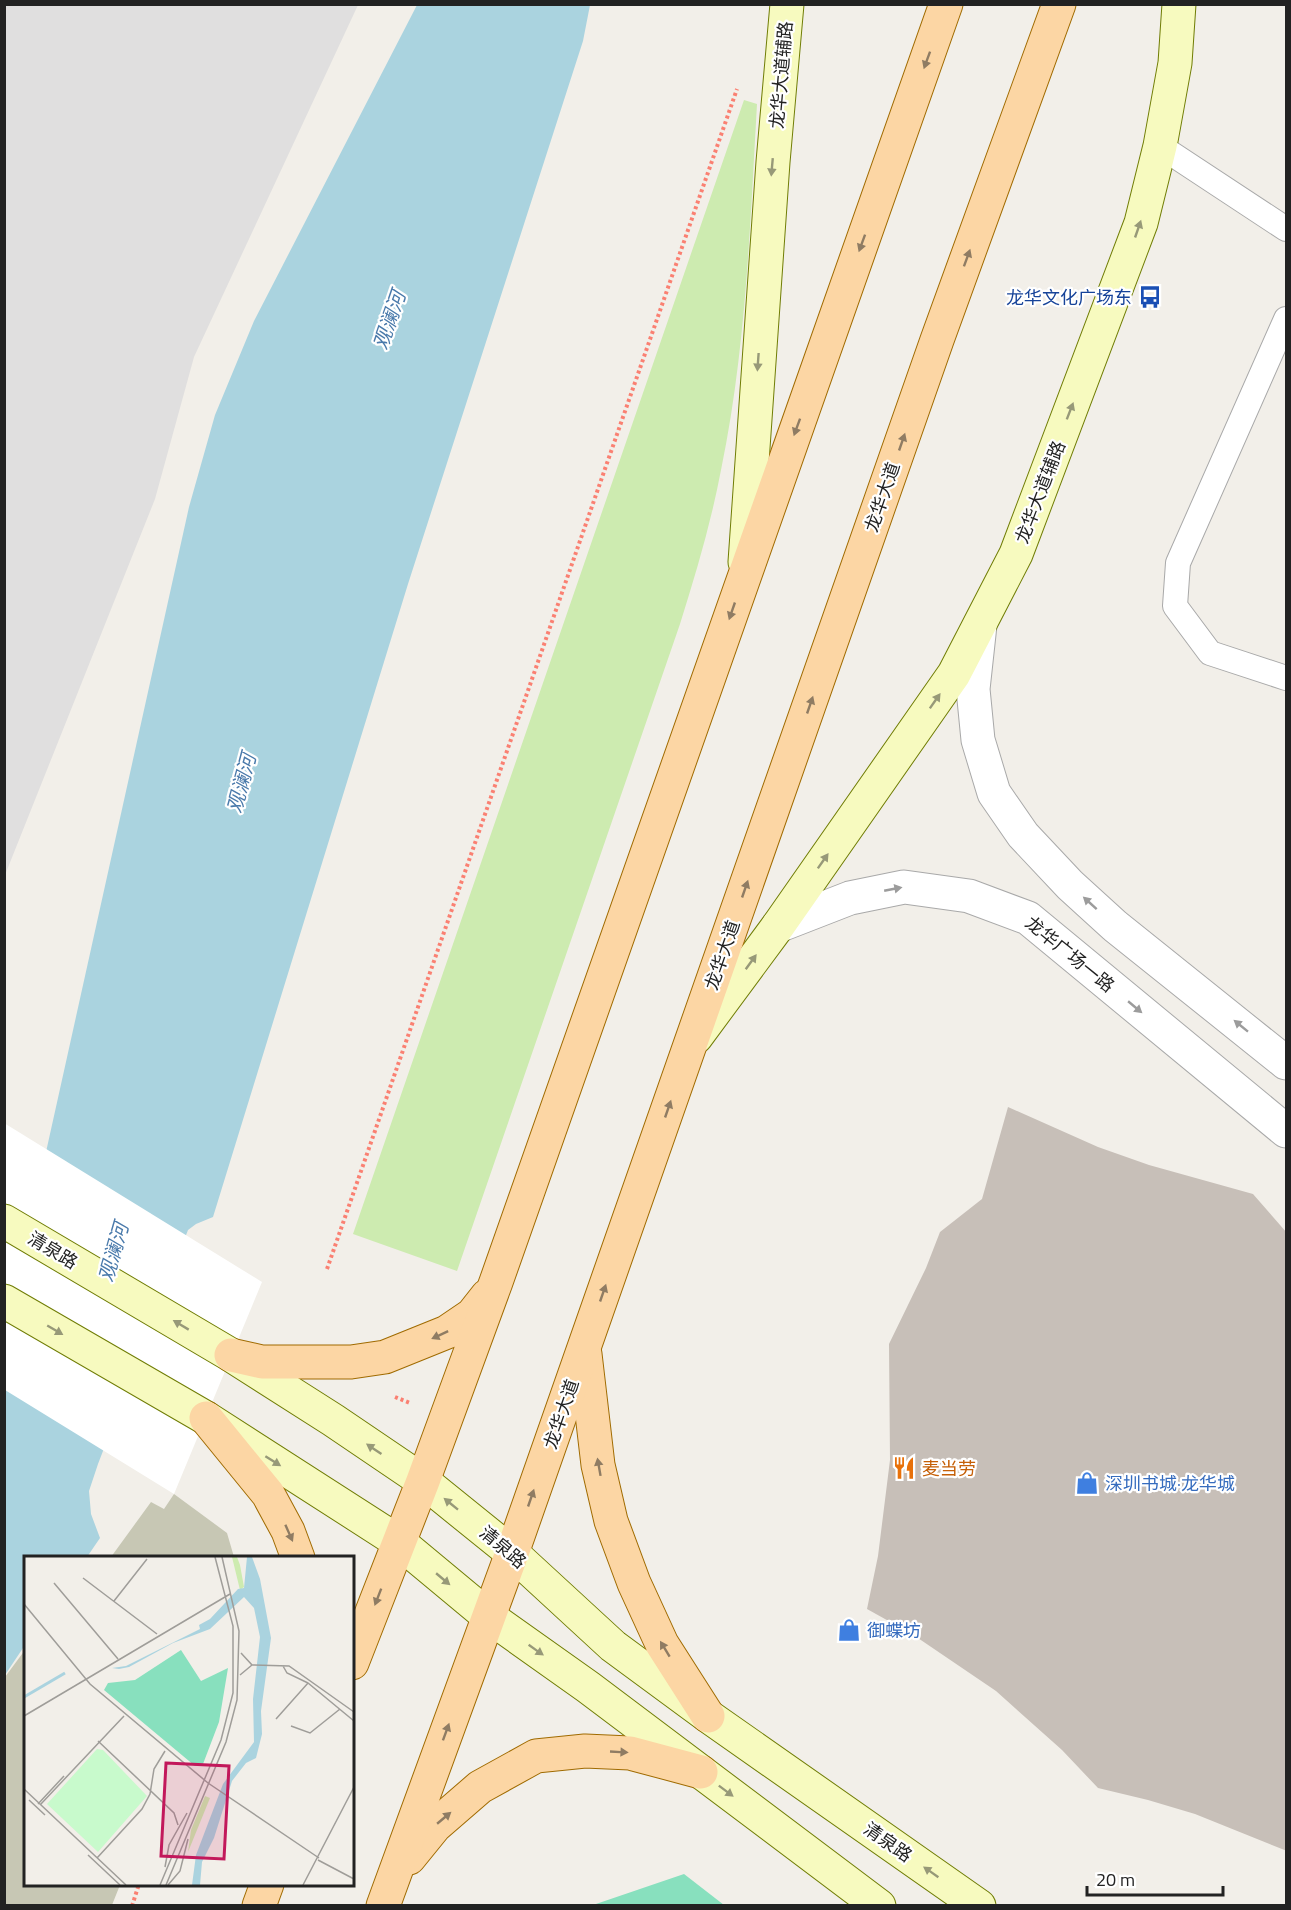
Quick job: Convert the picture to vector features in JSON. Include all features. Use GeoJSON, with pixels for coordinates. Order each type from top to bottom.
{"type":"FeatureCollection","features":[{"type":"Feature","properties":{"kind":"main road","name":"龙华大道辅路"},"geometry":{"type":"LineString","coordinates":[[744,576],[765,257],[787,4]]}},
{"type":"Feature","properties":{"kind":"main road"},"geometry":{"type":"LineString","coordinates":[[354,1658],[423,1481],[496,1282],[946,4]]}},
{"type":"Feature","properties":{"kind":"main road","name":"龙华大道"},"geometry":{"type":"LineString","coordinates":[[388,1892],[512,1553],[937,340],[1059,4]]}},
{"type":"Feature","properties":{"kind":"main road","name":"龙华大道辅路"},"geometry":{"type":"LineString","coordinates":[[691,1043],[778,926],[954,674],[1016,554],[1141,223],[1160,146],[1175,63],[1179,4]]}},
{"type":"Feature","properties":{"kind":"main road","name":"清泉路"},"geometry":{"type":"LineString","coordinates":[[4,1221],[231,1355],[423,1481],[512,1553],[613,1646],[708,1716],[979,1905]]}},
{"type":"Feature","properties":{"kind":"main road"},"geometry":{"type":"LineString","coordinates":[[231,1355],[262,1362],[351,1362],[385,1357],[447,1332],[472,1315],[496,1282]]}},
{"type":"Feature","properties":{"kind":"main road"},"geometry":{"type":"LineString","coordinates":[[4,1301],[206,1418],[399,1542],[488,1616],[588,1687],[879,1905]]}},
{"type":"Feature","properties":{"kind":"main road"},"geometry":{"type":"LineString","coordinates":[[584,1348],[598,1465],[610,1521],[634,1583],[662,1644],[708,1716]]}},
{"type":"Feature","properties":{"kind":"main road"},"geometry":{"type":"LineString","coordinates":[[206,1418],[268,1494],[288,1531],[298,1556]]}},
{"type":"Feature","properties":{"kind":"main road"},"geometry":{"type":"LineString","coordinates":[[388,1892],[435,1826],[480,1787],[536,1756],[585,1751],[630,1753],[701,1772]]}},
{"type":"Feature","properties":{"kind":"main road"},"geometry":{"type":"LineString","coordinates":[[259,1905],[266,1886]]}},
{"type":"Feature","properties":{"kind":"street"},"geometry":{"type":"LineString","coordinates":[[980,622],[973,689],[978,740],[994,793],[1017,826],[1070,885],[1115,926],[1287,1063]]}},
{"type":"Feature","properties":{"kind":"street","name":"龙华广场一路"},"geometry":{"type":"LineString","coordinates":[[778,926],[850,898],[904,887],[969,896],[1028,918],[1287,1131]]}},
{"type":"Feature","properties":{"kind":"lane"},"geometry":{"type":"LineString","coordinates":[[1160,146],[1287,229]]}},
{"type":"Feature","properties":{"kind":"lane"},"geometry":{"type":"LineString","coordinates":[[1287,320],[1272,349],[1178,563],[1175,606],[1210,653],[1287,678]]}},
{"type":"Feature","properties":{"kind":"path"},"geometry":{"type":"LineString","coordinates":[[327,1269],[741,78]]}},
{"type":"Feature","properties":{"kind":"path"},"geometry":{"type":"LineString","coordinates":[[132,1905],[138,1886]]}},
{"type":"Feature","properties":{"kind":"shaded area"},"geometry":{"type":"Polygon","coordinates":[[[5,4],[358,5],[194,357],[155,499],[5,875],[5,4]]]}},
{"type":"Feature","properties":{"kind":"shaded area"},"geometry":{"type":"Polygon","coordinates":[[[174,1494],[227,1533],[234,1556],[112,1556],[151,1502],[164,1509],[174,1494]]]}},
{"type":"Feature","properties":{"kind":"shaded area"},"geometry":{"type":"Polygon","coordinates":[[[24,1651],[24,1886],[120,1886],[112,1905],[5,1905],[5,1677],[24,1651]]]}},
{"type":"Feature","properties":{"kind":"green space"},"geometry":{"type":"Polygon","coordinates":[[[744,100],[757,104],[746,288],[736,379],[713,509],[680,624],[457,1271],[353,1234],[744,100]]]}},
{"type":"Feature","properties":{"kind":"green space"},"geometry":{"type":"Polygon","coordinates":[[[684,1874],[724,1905],[593,1905],[684,1874]]]}},
{"type":"Feature","properties":{"kind":"water","name":"观澜河"},"geometry":{"type":"Polygon","coordinates":[[[417,5],[590,5],[583,41],[408,584],[213,1217],[188,1230],[98,1464],[89,1491],[91,1514],[100,1538],[88,1556],[24,1556],[24,1646],[5,1675],[5,1337],[189,507],[215,415],[254,321],[417,5]]]}},
{"type":"Feature","properties":{"kind":"pier"},"geometry":{"type":"Polygon","coordinates":[[[4,1123],[262,1282],[174,1494],[5,1390],[4,1123]]]}},
{"type":"Feature","properties":{"kind":"building","name":"深圳书城·龙华城"},"geometry":{"type":"Polygon","coordinates":[[[1008,1107],[1098,1147],[1149,1165],[1253,1194],[1287,1233],[1287,1851],[1195,1814],[1098,1788],[1062,1750],[996,1691],[912,1634],[867,1609],[878,1556],[890,1460],[889,1344],[926,1268],[940,1232],[982,1199],[1008,1107]]]}},
{"type":"Feature","properties":{"kind":"place","name":"龙华文化广场东"},"geometry":{"type":"Point","coordinates":[1150,297]}},
{"type":"Feature","properties":{"kind":"place","name":"麦当劳"},"geometry":{"type":"Point","coordinates":[904,1468]}},
{"type":"Feature","properties":{"kind":"place","name":"深圳书城·龙华城"},"geometry":{"type":"Point","coordinates":[1087,1483]}},
{"type":"Feature","properties":{"kind":"place","name":"御蝶坊"},"geometry":{"type":"Point","coordinates":[849,1630]}}]}
